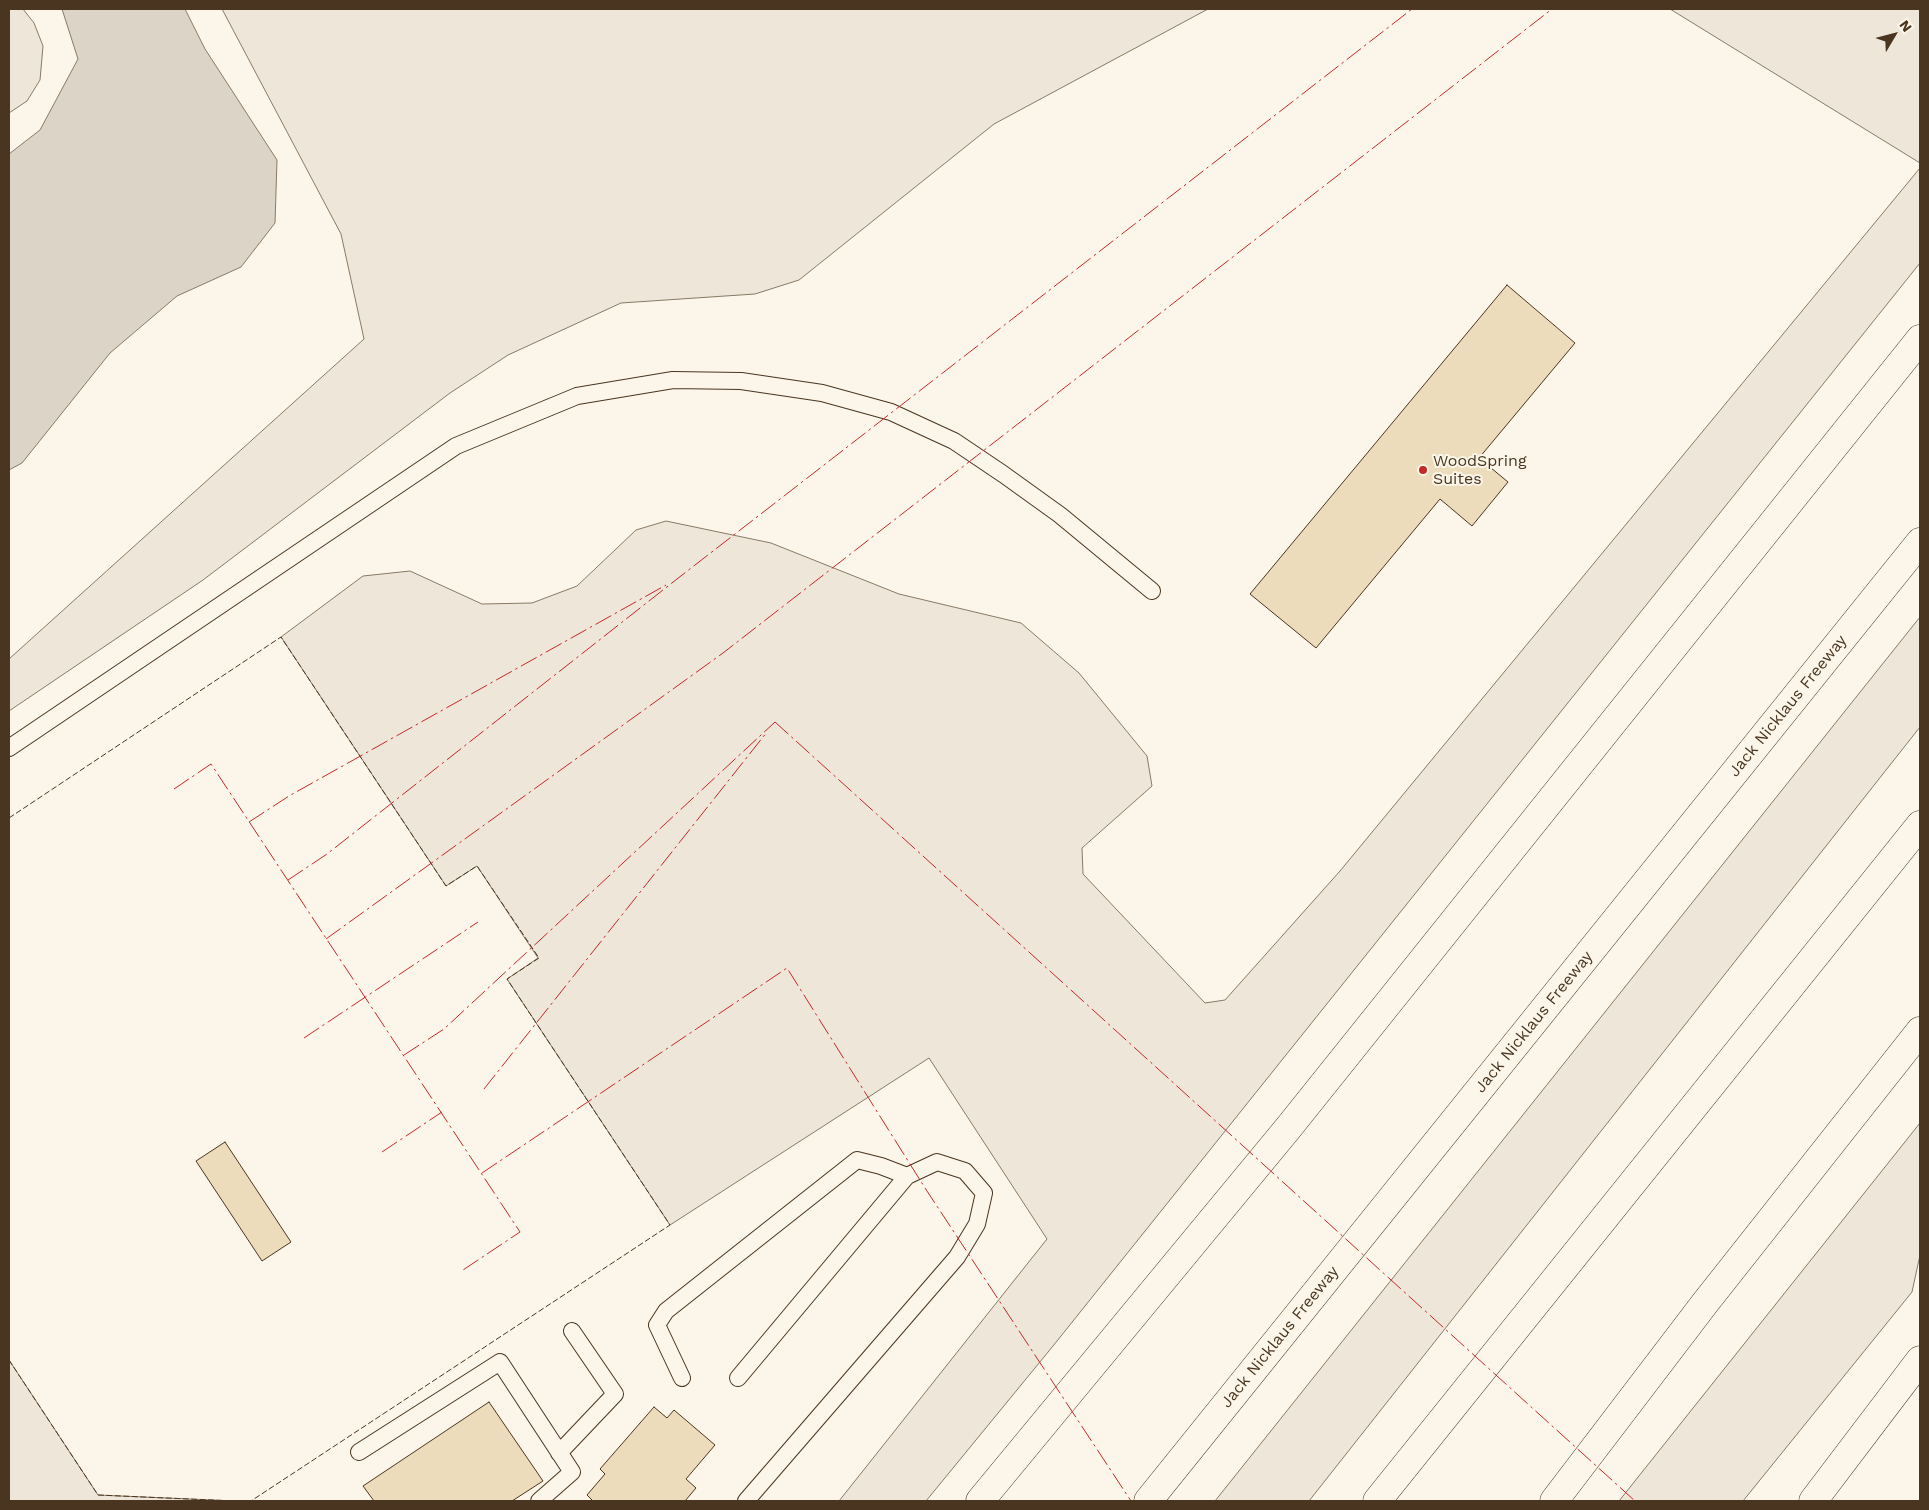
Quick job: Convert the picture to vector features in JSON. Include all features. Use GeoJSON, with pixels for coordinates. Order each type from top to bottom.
{"type":"FeatureCollection","features":[{"type":"Feature","properties":{"kind":"main road"},"geometry":{"type":"LineString","coordinates":[[980,1501],[1289,1127],[1920,339]]}},
{"type":"Feature","properties":{"kind":"main road","name":"Jack Nicklaus Freeway"},"geometry":{"type":"LineString","coordinates":[[1148,1501],[1920,542]]}},
{"type":"Feature","properties":{"kind":"main road"},"geometry":{"type":"LineString","coordinates":[[1377,1501],[1920,825]]}},
{"type":"Feature","properties":{"kind":"main road"},"geometry":{"type":"LineString","coordinates":[[1554,1501],[1712,1295],[1920,1031]]}},
{"type":"Feature","properties":{"kind":"main road"},"geometry":{"type":"LineString","coordinates":[[1813,1501],[1920,1360]]}},
{"type":"Feature","properties":{"kind":"lane"},"geometry":{"type":"LineString","coordinates":[[9,748],[456,446],[577,396],[673,380],[741,381],[822,393],[890,412],[954,441],[1003,474],[1060,515],[1152,592]]}},
{"type":"Feature","properties":{"kind":"lane"},"geometry":{"type":"LineString","coordinates":[[682,1378],[658,1325],[666,1311],[857,1160],[881,1166],[907,1176]]}},
{"type":"Feature","properties":{"kind":"lane"},"geometry":{"type":"LineString","coordinates":[[738,1378],[907,1176],[937,1162],[965,1172],[984,1193],[977,1224],[957,1257],[746,1501]]}},
{"type":"Feature","properties":{"kind":"lane"},"geometry":{"type":"LineString","coordinates":[[559,1453],[615,1394],[572,1331]]}},
{"type":"Feature","properties":{"kind":"lane"},"geometry":{"type":"LineString","coordinates":[[360,1452],[500,1362],[572,1472],[539,1501]]}},
{"type":"Feature","properties":{"kind":"shaded area"},"geometry":{"type":"Polygon","coordinates":[[[9,9],[23,9],[34,23],[43,46],[40,80],[27,101],[9,113],[9,9]]]}},
{"type":"Feature","properties":{"kind":"shaded area"},"geometry":{"type":"Polygon","coordinates":[[[62,9],[185,9],[205,49],[277,160],[275,223],[241,267],[177,296],[110,353],[22,463],[9,470],[9,154],[40,130],[78,59],[62,9]]]}},
{"type":"Feature","properties":{"kind":"shaded area"},"geometry":{"type":"Polygon","coordinates":[[[222,9],[1208,9],[994,124],[799,280],[755,294],[621,303],[508,355],[450,393],[203,580],[9,711],[9,659],[364,339],[341,234],[222,9]]]}},
{"type":"Feature","properties":{"kind":"shaded area"},"geometry":{"type":"Polygon","coordinates":[[[1670,9],[1920,9],[1920,163],[1670,9]]]}},
{"type":"Feature","properties":{"kind":"shaded area"},"geometry":{"type":"Polygon","coordinates":[[[1920,168],[1920,263],[1053,1346],[926,1501],[839,1501],[1047,1239],[929,1058],[670,1225],[507,979],[538,958],[477,866],[446,886],[281,637],[363,576],[410,571],[482,604],[532,603],[577,586],[636,530],[666,521],[771,543],[899,594],[1021,623],[1079,673],[1147,756],[1152,786],[1082,848],[1083,874],[1205,1003],[1225,1000],[1340,871],[1920,168]]]}},
{"type":"Feature","properties":{"kind":"shaded area"},"geometry":{"type":"Polygon","coordinates":[[[1920,617],[1920,727],[1309,1501],[1215,1501],[1920,617]]]}},
{"type":"Feature","properties":{"kind":"shaded area"},"geometry":{"type":"Polygon","coordinates":[[[1920,1123],[1920,1255],[1912,1292],[1743,1501],[1619,1501],[1920,1123]]]}},
{"type":"Feature","properties":{"kind":"shaded area"},"geometry":{"type":"Polygon","coordinates":[[[9,1360],[98,1495],[235,1501],[9,1501],[9,1360]]]}},
{"type":"Feature","properties":{"kind":"building","name":"WoodSpring Suites"},"geometry":{"type":"Polygon","coordinates":[[[1507,285],[1575,343],[1479,458],[1508,482],[1472,526],[1440,499],[1316,648],[1250,594],[1507,285]]]}},
{"type":"Feature","properties":{"kind":"building"},"geometry":{"type":"Polygon","coordinates":[[[225,1142],[291,1242],[262,1261],[196,1161],[225,1142]]]}},
{"type":"Feature","properties":{"kind":"building"},"geometry":{"type":"Polygon","coordinates":[[[489,1402],[543,1481],[512,1501],[374,1501],[363,1486],[489,1402]]]}},
{"type":"Feature","properties":{"kind":"building"},"geometry":{"type":"Polygon","coordinates":[[[654,1407],[667,1418],[674,1410],[715,1445],[686,1479],[696,1488],[685,1501],[593,1501],[587,1495],[605,1474],[600,1469],[654,1407]]]}},
{"type":"Feature","properties":{"kind":"fence"},"geometry":{"type":"LineString","coordinates":[[9,818],[281,637],[446,886],[477,866],[539,958],[507,979],[670,1225],[251,1501]]}},
{"type":"Feature","properties":{"kind":"fence"},"geometry":{"type":"LineString","coordinates":[[9,1360],[98,1495],[235,1501]]}},
{"type":"Feature","properties":{"kind":"power"},"geometry":{"type":"LineString","coordinates":[[288,880],[327,854],[677,579],[1412,9]]}},
{"type":"Feature","properties":{"kind":"power"},"geometry":{"type":"LineString","coordinates":[[326,939],[723,653],[1552,9]]}},
{"type":"Feature","properties":{"kind":"power"},"geometry":{"type":"LineString","coordinates":[[249,822],[289,796],[666,585]]}},
{"type":"Feature","properties":{"kind":"power"},"geometry":{"type":"LineString","coordinates":[[775,722],[1635,1501]]}},
{"type":"Feature","properties":{"kind":"power"},"geometry":{"type":"LineString","coordinates":[[404,1055],[444,1029],[775,722]]}},
{"type":"Feature","properties":{"kind":"power"},"geometry":{"type":"LineString","coordinates":[[484,1089],[767,732]]}},
{"type":"Feature","properties":{"kind":"power"},"geometry":{"type":"LineString","coordinates":[[174,789],[211,764],[520,1232],[460,1272]]}},
{"type":"Feature","properties":{"kind":"power"},"geometry":{"type":"LineString","coordinates":[[304,1038],[478,922]]}},
{"type":"Feature","properties":{"kind":"power"},"geometry":{"type":"LineString","coordinates":[[482,1173],[787,968],[925,1188],[1131,1501]]}},
{"type":"Feature","properties":{"kind":"power"},"geometry":{"type":"LineString","coordinates":[[382,1152],[442,1112]]}},
{"type":"Feature","properties":{"kind":"place","name":"WoodSpring Suites"},"geometry":{"type":"Point","coordinates":[1423,470]}}]}
